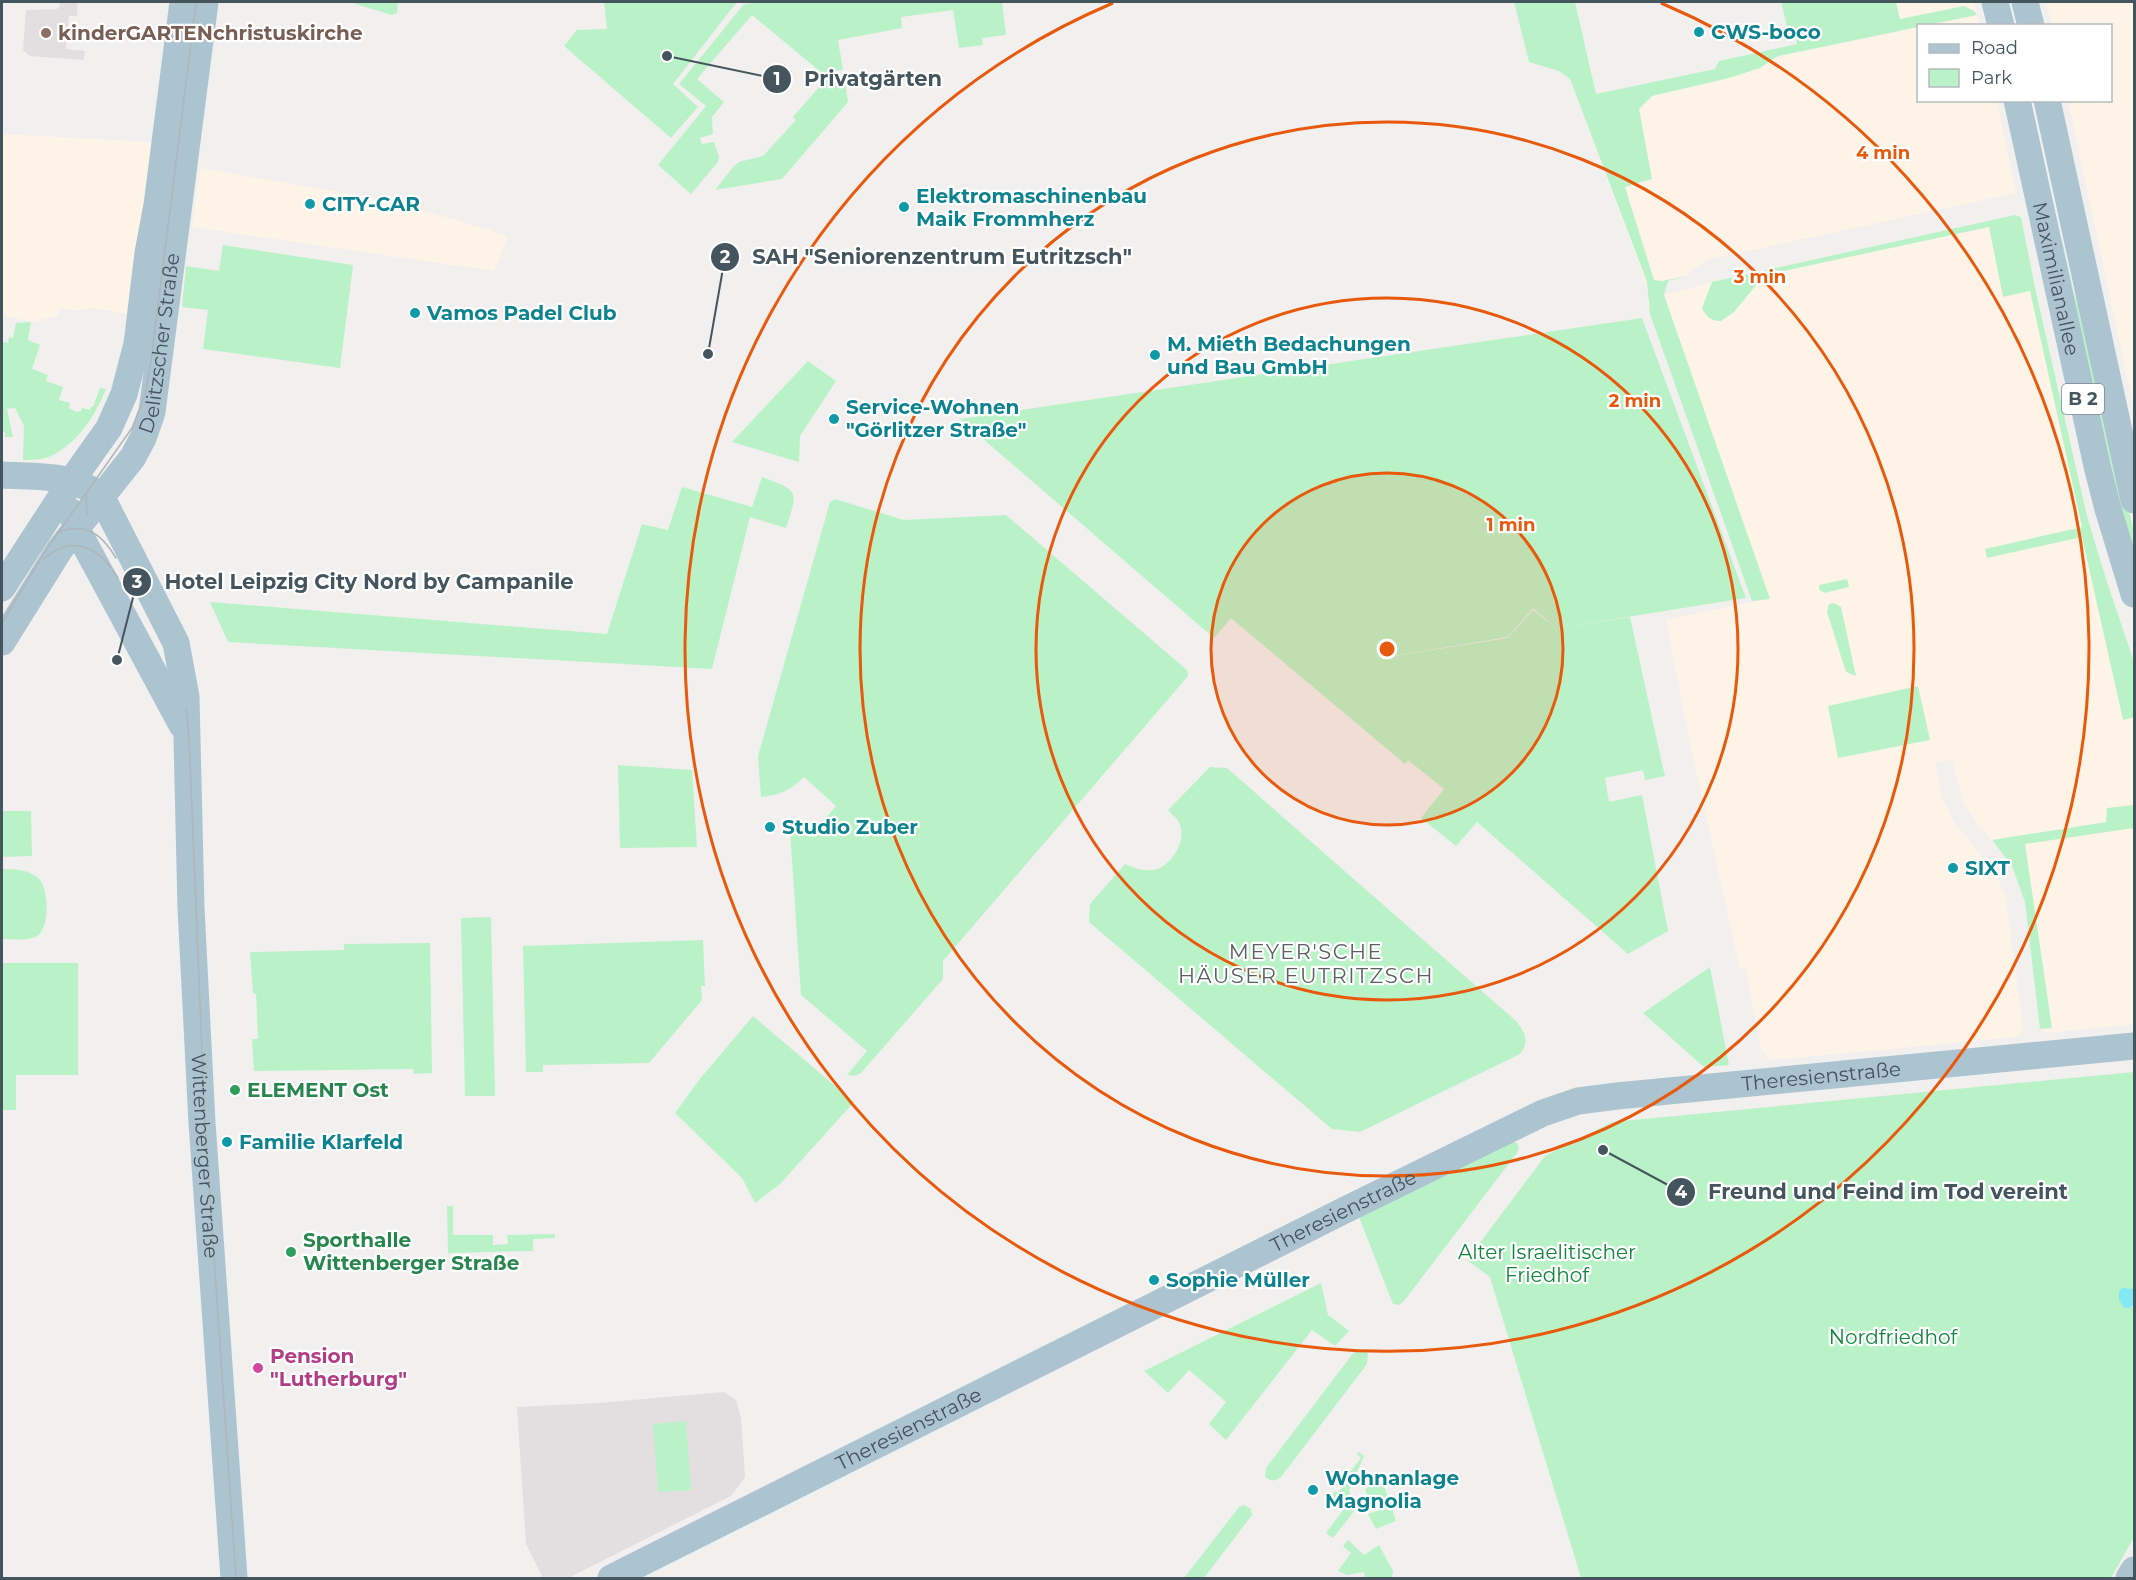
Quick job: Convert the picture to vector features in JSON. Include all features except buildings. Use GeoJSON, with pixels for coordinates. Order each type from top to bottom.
{"type":"FeatureCollection","features":[{"type":"Feature","properties":{"kind":"main road","name":"Delitzscher Straße"},"geometry":{"type":"LineString","coordinates":[[2,588],[72,480],[109,428],[118,410],[132,369],[157,206],[183,2]]}},
{"type":"Feature","properties":{"kind":"main road","name":"Delitzscher Straße"},"geometry":{"type":"LineString","coordinates":[[2,642],[38,582],[76,528],[133,457],[143,438],[152,412],[205,2]]}},
{"type":"Feature","properties":{"kind":"main road"},"geometry":{"type":"LineString","coordinates":[[1995,2],[2000,24]]}},
{"type":"Feature","properties":{"kind":"main road"},"geometry":{"type":"LineString","coordinates":[[2025,2],[2030,24]]}},
{"type":"Feature","properties":{"kind":"main road","name":"Maximilianallee"},"geometry":{"type":"LineString","coordinates":[[2017,102],[2098,470],[2134,594]]}},
{"type":"Feature","properties":{"kind":"main road","name":"Maximilianallee"},"geometry":{"type":"LineString","coordinates":[[2047,102],[2134,500]]}},
{"type":"Feature","properties":{"kind":"main road"},"geometry":{"type":"LineString","coordinates":[[2,475],[72,480],[88,486],[102,498]]}},
{"type":"Feature","properties":{"kind":"main road","name":"Wittenberger Straße"},"geometry":{"type":"LineString","coordinates":[[72,480],[70,502],[76,528],[186,731]]}},
{"type":"Feature","properties":{"kind":"main road","name":"Wittenberger Straße"},"geometry":{"type":"LineString","coordinates":[[102,498],[176,643],[186,697],[192,919],[202,1123],[234,1578]]}},
{"type":"Feature","properties":{"kind":"main road","name":"Theresienstraße"},"geometry":{"type":"LineString","coordinates":[[611,1578],[1360,1202],[1543,1113],[1578,1101],[1617,1096],[2134,1046]]}},
{"type":"Feature","properties":{"kind":"main road"},"geometry":{"type":"LineString","coordinates":[[2129,1578],[2134,1570]]}},
{"type":"Feature","properties":{"kind":"shaded area","name":"kinderGARTENchristuskirche"},"geometry":{"type":"Polygon","coordinates":[[[60,2],[78,2],[77,16],[69,16],[66,49],[85,51],[84,60],[30,56],[23,50],[26,10],[57,9],[60,2]]]}},
{"type":"Feature","properties":{"kind":"shaded area"},"geometry":{"type":"Polygon","coordinates":[[[1892,2],[1974,2],[1980,24],[1917,24],[1917,102],[1997,102],[2016,193],[1706,260],[1686,276],[1647,286],[1577,98],[1898,32],[1892,2]]]}},
{"type":"Feature","properties":{"kind":"shaded area"},"geometry":{"type":"Polygon","coordinates":[[[2046,2],[2134,2],[2134,409],[2068,102],[2112,102],[2112,24],[2052,24],[2046,2]]]}},
{"type":"Feature","properties":{"kind":"shaded area"},"geometry":{"type":"Polygon","coordinates":[[[2,134],[155,142],[128,314],[94,308],[75,311],[61,308],[58,316],[31,322],[2,315],[2,134]]]}},
{"type":"Feature","properties":{"kind":"shaded area"},"geometry":{"type":"Polygon","coordinates":[[[200,168],[396,202],[508,236],[494,271],[192,227],[200,168]]]}},
{"type":"Feature","properties":{"kind":"shaded area"},"geometry":{"type":"Polygon","coordinates":[[[2015,215],[2021,217],[2087,516],[2134,662],[2134,1024],[2047,1033],[2040,1029],[2025,902],[2019,882],[2012,866],[1982,828],[1980,829],[1964,805],[1952,759],[1935,763],[1942,798],[1955,823],[1996,874],[2006,898],[2023,1029],[2017,1037],[1772,1060],[1761,1050],[1745,966],[1740,970],[1689,739],[1666,620],[1761,600],[1757,599],[1647,300],[1712,282],[2015,215]]]}},
{"type":"Feature","properties":{"kind":"shaded area"},"geometry":{"type":"Polygon","coordinates":[[[724,1392],[736,1400],[741,1418],[745,1477],[731,1496],[568,1578],[543,1578],[526,1544],[517,1407],[598,1403],[724,1392]]]}},
{"type":"Feature","properties":{"kind":"green space"},"geometry":{"type":"Polygon","coordinates":[[[349,2],[398,2],[397,13],[392,15],[349,2]]]}},
{"type":"Feature","properties":{"kind":"green space"},"geometry":{"type":"Polygon","coordinates":[[[604,2],[737,2],[673,84],[698,107],[671,138],[564,46],[577,30],[607,29],[604,2]]]}},
{"type":"Feature","properties":{"kind":"green space"},"geometry":{"type":"Polygon","coordinates":[[[764,2],[1002,2],[1006,35],[982,38],[983,45],[959,48],[953,10],[901,17],[902,28],[838,40],[843,70],[822,73],[752,15],[697,79],[724,102],[712,117],[713,134],[700,138],[702,144],[714,142],[719,157],[718,162],[691,194],[658,165],[706,106],[679,84],[744,4],[764,2]]]}},
{"type":"Feature","properties":{"kind":"green space"},"geometry":{"type":"Polygon","coordinates":[[[1514,2],[1575,2],[1596,94],[1715,69],[1719,61],[1797,44],[1795,29],[1788,30],[1781,2],[1896,2],[1900,19],[1964,6],[1977,15],[1933,24],[1917,24],[1917,27],[1778,56],[1760,68],[1729,78],[1652,96],[1639,109],[1652,179],[1625,187],[1654,280],[1662,281],[1686,276],[1668,281],[1664,295],[1770,599],[1752,601],[1650,314],[1647,282],[1570,79],[1559,71],[1529,62],[1514,2]]]}},
{"type":"Feature","properties":{"kind":"green space"},"geometry":{"type":"Polygon","coordinates":[[[844,76],[848,102],[782,179],[715,190],[739,162],[763,156],[796,120],[793,117],[826,79],[844,76]]]}},
{"type":"Feature","properties":{"kind":"green space"},"geometry":{"type":"Polygon","coordinates":[[[2015,215],[2021,217],[2087,516],[2134,662],[2134,717],[2123,720],[2082,537],[1987,558],[1985,549],[2082,527],[2030,291],[2003,297],[1989,227],[1774,273],[1757,284],[1734,312],[1721,321],[1709,318],[1702,308],[1712,282],[2015,215]]]}},
{"type":"Feature","properties":{"kind":"green space"},"geometry":{"type":"Polygon","coordinates":[[[2062,240],[2074,293],[2091,344],[2134,531],[2134,571],[2057,241],[2062,240]]]}},
{"type":"Feature","properties":{"kind":"green space"},"geometry":{"type":"Polygon","coordinates":[[[223,245],[353,265],[340,368],[203,349],[208,310],[182,307],[186,266],[219,271],[223,245]]]}},
{"type":"Feature","properties":{"kind":"green space"},"geometry":{"type":"Polygon","coordinates":[[[1642,318],[1746,598],[1558,628],[1630,617],[1665,776],[1645,780],[1643,770],[1605,778],[1609,802],[1642,795],[1668,931],[1628,954],[1477,822],[1456,846],[1421,818],[1444,789],[1408,760],[1405,764],[1231,618],[1214,638],[960,419],[1642,318]],[[1533,608],[1508,637],[1363,661],[1508,638],[1533,610],[1557,629],[1533,608]]]}},
{"type":"Feature","properties":{"kind":"green space"},"geometry":{"type":"Polygon","coordinates":[[[31,322],[28,340],[40,345],[32,369],[48,375],[46,381],[63,387],[59,400],[70,403],[69,408],[76,412],[81,411],[82,408],[90,410],[100,388],[106,389],[91,419],[69,444],[48,457],[23,460],[24,426],[15,408],[7,409],[13,437],[5,437],[5,432],[2,432],[2,342],[8,343],[9,337],[13,338],[16,323],[31,322]]]}},
{"type":"Feature","properties":{"kind":"green space"},"geometry":{"type":"Polygon","coordinates":[[[808,361],[836,381],[800,436],[799,462],[732,442],[808,361]]]}},
{"type":"Feature","properties":{"kind":"green space"},"geometry":{"type":"Polygon","coordinates":[[[762,477],[789,490],[793,494],[793,506],[786,528],[750,517],[712,669],[228,642],[210,602],[607,634],[642,524],[668,530],[682,487],[752,507],[762,477]]]}},
{"type":"Feature","properties":{"kind":"green space"},"geometry":{"type":"Polygon","coordinates":[[[835,499],[904,520],[1006,515],[1187,670],[1188,676],[943,961],[943,979],[861,1073],[854,1076],[847,1075],[867,1051],[801,995],[790,831],[809,822],[816,829],[836,806],[804,777],[784,792],[761,797],[758,756],[830,502],[835,499]]]}},
{"type":"Feature","properties":{"kind":"green space"},"geometry":{"type":"Polygon","coordinates":[[[1847,579],[1849,587],[1824,593],[1819,589],[1819,585],[1847,579]]]}},
{"type":"Feature","properties":{"kind":"green space"},"geometry":{"type":"Polygon","coordinates":[[[1834,603],[1841,607],[1856,676],[1846,672],[1827,612],[1829,604],[1834,603]]]}},
{"type":"Feature","properties":{"kind":"green space"},"geometry":{"type":"Polygon","coordinates":[[[1918,686],[1930,740],[1838,758],[1828,706],[1918,686]]]}},
{"type":"Feature","properties":{"kind":"green space"},"geometry":{"type":"Polygon","coordinates":[[[618,765],[692,770],[697,847],[620,848],[618,765]]]}},
{"type":"Feature","properties":{"kind":"green space"},"geometry":{"type":"Polygon","coordinates":[[[1210,767],[1227,768],[1516,1021],[1526,1041],[1520,1054],[1360,1132],[1332,1129],[1089,922],[1090,904],[1125,864],[1139,869],[1153,870],[1160,868],[1172,858],[1180,843],[1181,828],[1168,810],[1210,767]]]}},
{"type":"Feature","properties":{"kind":"green space"},"geometry":{"type":"Polygon","coordinates":[[[2134,805],[2134,828],[2025,844],[2052,1028],[2040,1029],[2025,902],[2012,866],[1992,840],[2106,822],[2107,808],[2134,805]]]}},
{"type":"Feature","properties":{"kind":"green space"},"geometry":{"type":"Polygon","coordinates":[[[2,811],[31,811],[32,856],[2,857],[2,811]]]}},
{"type":"Feature","properties":{"kind":"green space"},"geometry":{"type":"Polygon","coordinates":[[[2,869],[25,871],[34,875],[42,883],[46,899],[46,918],[44,927],[35,937],[2,939],[2,869]]]}},
{"type":"Feature","properties":{"kind":"green space"},"geometry":{"type":"Polygon","coordinates":[[[491,917],[495,1096],[465,1096],[461,918],[491,917]]]}},
{"type":"Feature","properties":{"kind":"green space"},"geometry":{"type":"Polygon","coordinates":[[[703,940],[705,986],[701,986],[702,1000],[649,1063],[543,1065],[543,1072],[526,1072],[523,946],[703,940]]]}},
{"type":"Feature","properties":{"kind":"green space"},"geometry":{"type":"Polygon","coordinates":[[[430,943],[432,1073],[414,1074],[413,1069],[254,1071],[252,1039],[258,1039],[256,994],[253,993],[250,952],[344,950],[344,944],[430,943]]]}},
{"type":"Feature","properties":{"kind":"green space"},"geometry":{"type":"Polygon","coordinates":[[[2,963],[78,963],[78,1075],[16,1075],[16,1110],[2,1110],[2,963]]]}},
{"type":"Feature","properties":{"kind":"green space"},"geometry":{"type":"Polygon","coordinates":[[[1710,967],[1729,1065],[1704,1067],[1643,1013],[1710,967]]]}},
{"type":"Feature","properties":{"kind":"green space"},"geometry":{"type":"Polygon","coordinates":[[[753,1016],[854,1102],[780,1184],[755,1203],[742,1178],[675,1113],[699,1080],[753,1016]]]}},
{"type":"Feature","properties":{"kind":"green space","name":"Nordfriedhof"},"geometry":{"type":"Polygon","coordinates":[[[2134,1072],[2134,1537],[2111,1578],[1581,1578],[1490,1277],[1467,1260],[1545,1156],[1612,1122],[2134,1072]]]}},
{"type":"Feature","properties":{"kind":"green space"},"geometry":{"type":"Polygon","coordinates":[[[1510,1141],[1517,1143],[1519,1148],[1517,1153],[1404,1301],[1399,1305],[1393,1304],[1359,1217],[1510,1141]]]}},
{"type":"Feature","properties":{"kind":"green space"},"geometry":{"type":"Polygon","coordinates":[[[447,1206],[453,1206],[453,1235],[493,1235],[493,1245],[508,1244],[507,1235],[555,1234],[555,1238],[533,1239],[533,1251],[448,1253],[447,1206]]]}},
{"type":"Feature","properties":{"kind":"green space"},"geometry":{"type":"Polygon","coordinates":[[[1321,1283],[1328,1315],[1349,1331],[1335,1346],[1312,1330],[1226,1440],[1209,1424],[1226,1402],[1189,1370],[1168,1393],[1144,1371],[1321,1283]]]}},
{"type":"Feature","properties":{"kind":"green space"},"geometry":{"type":"Polygon","coordinates":[[[1359,1350],[1368,1353],[1367,1364],[1281,1477],[1273,1480],[1267,1479],[1265,1477],[1266,1468],[1354,1352],[1359,1350]]]}},
{"type":"Feature","properties":{"kind":"green space"},"geometry":{"type":"Polygon","coordinates":[[[686,1421],[691,1490],[658,1492],[653,1424],[686,1421]]]}},
{"type":"Feature","properties":{"kind":"green space"},"geometry":{"type":"Polygon","coordinates":[[[1359,1452],[1364,1456],[1349,1491],[1359,1505],[1333,1538],[1326,1533],[1343,1510],[1329,1499],[1346,1483],[1343,1481],[1361,1458],[1357,1454],[1359,1452]]]}},
{"type":"Feature","properties":{"kind":"green space"},"geometry":{"type":"Polygon","coordinates":[[[1380,1475],[1388,1497],[1370,1503],[1365,1490],[1380,1475]]]}},
{"type":"Feature","properties":{"kind":"green space"},"geometry":{"type":"Polygon","coordinates":[[[1244,1505],[1251,1509],[1252,1515],[1204,1578],[1184,1578],[1239,1507],[1244,1505]]]}},
{"type":"Feature","properties":{"kind":"green space"},"geometry":{"type":"Polygon","coordinates":[[[1391,1506],[1396,1521],[1376,1529],[1368,1514],[1391,1506]]]}},
{"type":"Feature","properties":{"kind":"green space"},"geometry":{"type":"Polygon","coordinates":[[[1348,1540],[1364,1555],[1379,1545],[1393,1571],[1392,1578],[1365,1578],[1364,1572],[1347,1575],[1338,1571],[1351,1553],[1343,1546],[1348,1540]]]}},
{"type":"Feature","properties":{"kind":"water"},"geometry":{"type":"Polygon","coordinates":[[[2122,1288],[2134,1289],[2134,1304],[2129,1308],[2124,1308],[2119,1300],[2119,1291],[2122,1288]]]}},
{"type":"Feature","properties":{"kind":"tram line"},"geometry":{"type":"LineString","coordinates":[[2,623],[44,553],[132,428],[145,395],[196,2]]}},
{"type":"Feature","properties":{"kind":"tram line"},"geometry":{"type":"LineString","coordinates":[[86,494],[87,516]]}},
{"type":"Feature","properties":{"kind":"tram line"},"geometry":{"type":"LineString","coordinates":[[57,533],[76,528],[92,532],[105,542],[116,558]]}},
{"type":"Feature","properties":{"kind":"tram line"},"geometry":{"type":"LineString","coordinates":[[44,559],[65,546],[86,548],[103,559],[118,578]]}},
{"type":"Feature","properties":{"kind":"tram line"},"geometry":{"type":"LineString","coordinates":[[186,709],[205,1126],[236,1578]]}},
{"type":"Feature","properties":{"kind":"place","name":"CWS-boco"},"geometry":{"type":"Point","coordinates":[1699,32]}},
{"type":"Feature","properties":{"kind":"place","name":"kinderGARTENchristuskirche"},"geometry":{"type":"Point","coordinates":[46,33]}},
{"type":"Feature","properties":{"kind":"place","name":"Privatgärten"},"geometry":{"type":"Point","coordinates":[667,56]}},
{"type":"Feature","properties":{"kind":"place","name":"CITY-CAR"},"geometry":{"type":"Point","coordinates":[310,204]}},
{"type":"Feature","properties":{"kind":"place","name":"Elektromaschinenbau Maik Frommherz"},"geometry":{"type":"Point","coordinates":[904,207]}},
{"type":"Feature","properties":{"kind":"place","name":"Vamos Padel Club"},"geometry":{"type":"Point","coordinates":[415,313]}},
{"type":"Feature","properties":{"kind":"place","name":"SAH \"Seniorenzentrum Eutritzsch\""},"geometry":{"type":"Point","coordinates":[708,354]}},
{"type":"Feature","properties":{"kind":"place","name":"M. Mieth Bedachungen und Bau GmbH"},"geometry":{"type":"Point","coordinates":[1155,355]}},
{"type":"Feature","properties":{"kind":"place","name":"Service-Wohnen \"Görlitzer Straße\""},"geometry":{"type":"Point","coordinates":[834,419]}},
{"type":"Feature","properties":{"kind":"place","name":"Hotel Leipzig City Nord by Campanile"},"geometry":{"type":"Point","coordinates":[117,660]}},
{"type":"Feature","properties":{"kind":"place","name":"Studio Zuber"},"geometry":{"type":"Point","coordinates":[770,827]}},
{"type":"Feature","properties":{"kind":"place","name":"SIXT"},"geometry":{"type":"Point","coordinates":[1953,868]}},
{"type":"Feature","properties":{"kind":"place","name":"ELEMENT Ost"},"geometry":{"type":"Point","coordinates":[235,1090]}},
{"type":"Feature","properties":{"kind":"place","name":"Familie Klarfeld"},"geometry":{"type":"Point","coordinates":[227,1142]}},
{"type":"Feature","properties":{"kind":"place","name":"Freund und Feind im Tod vereint"},"geometry":{"type":"Point","coordinates":[1603,1150]}},
{"type":"Feature","properties":{"kind":"place","name":"Sporthalle Wittenberger Straße"},"geometry":{"type":"Point","coordinates":[291,1252]}},
{"type":"Feature","properties":{"kind":"place","name":"Sophie Müller"},"geometry":{"type":"Point","coordinates":[1154,1280]}},
{"type":"Feature","properties":{"kind":"place","name":"Pension \"Lutherburg\""},"geometry":{"type":"Point","coordinates":[258,1368]}},
{"type":"Feature","properties":{"kind":"place","name":"Wohnanlage Magnolia"},"geometry":{"type":"Point","coordinates":[1313,1490]}},
{"type":"Feature","properties":{"kind":"district","name":"MEYER'SCHE HÄUSER EUTRITZSCH"},"geometry":{"type":"Point","coordinates":[1306,964]}},
{"type":"Feature","properties":{"kind":"park label","name":"Alter Israelitischer Friedhof"},"geometry":{"type":"Point","coordinates":[1547,1264]}}]}
